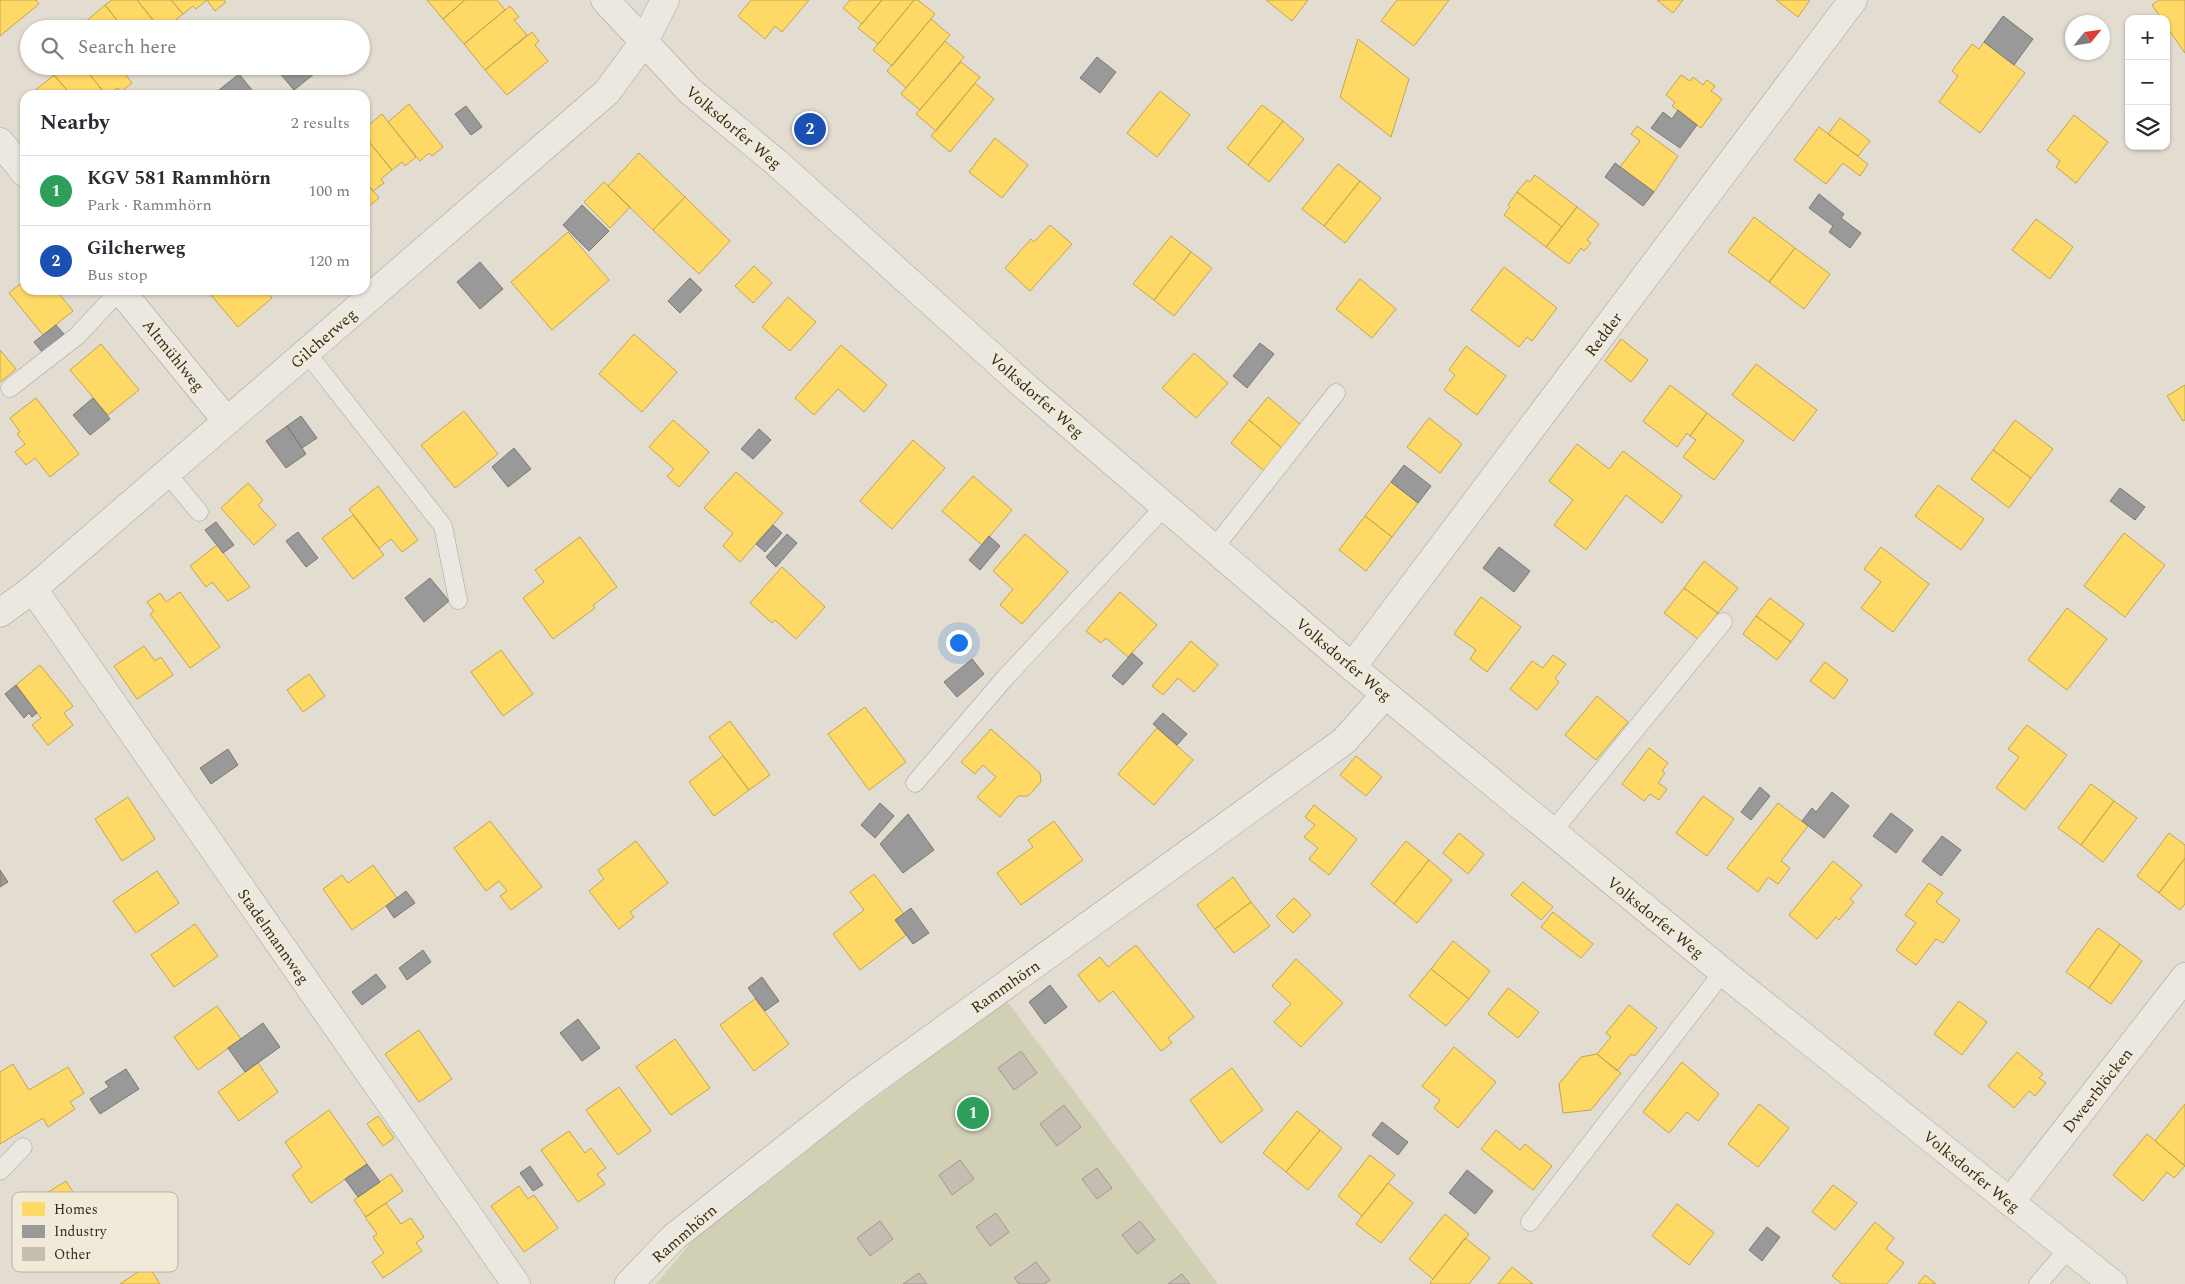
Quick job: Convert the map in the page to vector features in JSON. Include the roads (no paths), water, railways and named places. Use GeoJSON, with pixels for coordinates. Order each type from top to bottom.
{"type":"FeatureCollection","features":[{"type":"Feature","properties":{"kind":"street","name":"Volksdorfer Weg"},"geometry":{"type":"LineString","coordinates":[[605,0],[643,43],[690,91],[777,163],[1020,382],[1352,667],[1723,972],[2113,1284]]}},
{"type":"Feature","properties":{"kind":"street","name":"Gilcherweg"},"geometry":{"type":"LineString","coordinates":[[0,613],[33,589],[607,92],[643,43],[665,0]]}},
{"type":"Feature","properties":{"kind":"street","name":"Redder"},"geometry":{"type":"LineString","coordinates":[[1352,667],[1853,0]]}},
{"type":"Feature","properties":{"kind":"street"},"geometry":{"type":"LineString","coordinates":[[0,142],[20,167]]}},
{"type":"Feature","properties":{"kind":"street","name":"Altmühlweg"},"geometry":{"type":"LineString","coordinates":[[124,295],[226,420]]}},
{"type":"Feature","properties":{"kind":"street","name":"Stadelmannweg"},"geometry":{"type":"LineString","coordinates":[[33,589],[516,1284]]}},
{"type":"Feature","properties":{"kind":"street","name":"Rammhörn"},"geometry":{"type":"LineString","coordinates":[[629,1284],[674,1238],[858,1091],[1344,741],[1385,694]]}},
{"type":"Feature","properties":{"kind":"street","name":"Dweerblöcken"},"geometry":{"type":"LineString","coordinates":[[2010,1202],[2185,977]]}},
{"type":"Feature","properties":{"kind":"lane"},"geometry":{"type":"LineString","coordinates":[[10,388],[77,336],[115,295]]}},
{"type":"Feature","properties":{"kind":"lane"},"geometry":{"type":"LineString","coordinates":[[307,353],[443,526],[458,600]]}},
{"type":"Feature","properties":{"kind":"lane"},"geometry":{"type":"LineString","coordinates":[[1214,548],[1336,393]]}},
{"type":"Feature","properties":{"kind":"lane"},"geometry":{"type":"LineString","coordinates":[[166,472],[199,512]]}},
{"type":"Feature","properties":{"kind":"lane"},"geometry":{"type":"LineString","coordinates":[[914,783],[1005,678],[1165,506]]}},
{"type":"Feature","properties":{"kind":"lane"},"geometry":{"type":"LineString","coordinates":[[1552,832],[1723,622]]}},
{"type":"Feature","properties":{"kind":"lane"},"geometry":{"type":"LineString","coordinates":[[1530,1222],[1723,972]]}},
{"type":"Feature","properties":{"kind":"lane"},"geometry":{"type":"LineString","coordinates":[[0,1170],[23,1147]]}},
{"type":"Feature","properties":{"kind":"lane"},"geometry":{"type":"LineString","coordinates":[[2038,1284],[2069,1248]]}},
{"type":"Feature","properties":{"kind":"place","name":"Gilcherweg"},"geometry":{"type":"Point","coordinates":[810,129]}},
{"type":"Feature","properties":{"kind":"place","name":"KGV 581 Rammhörn"},"geometry":{"type":"Point","coordinates":[973,1113]}}]}
